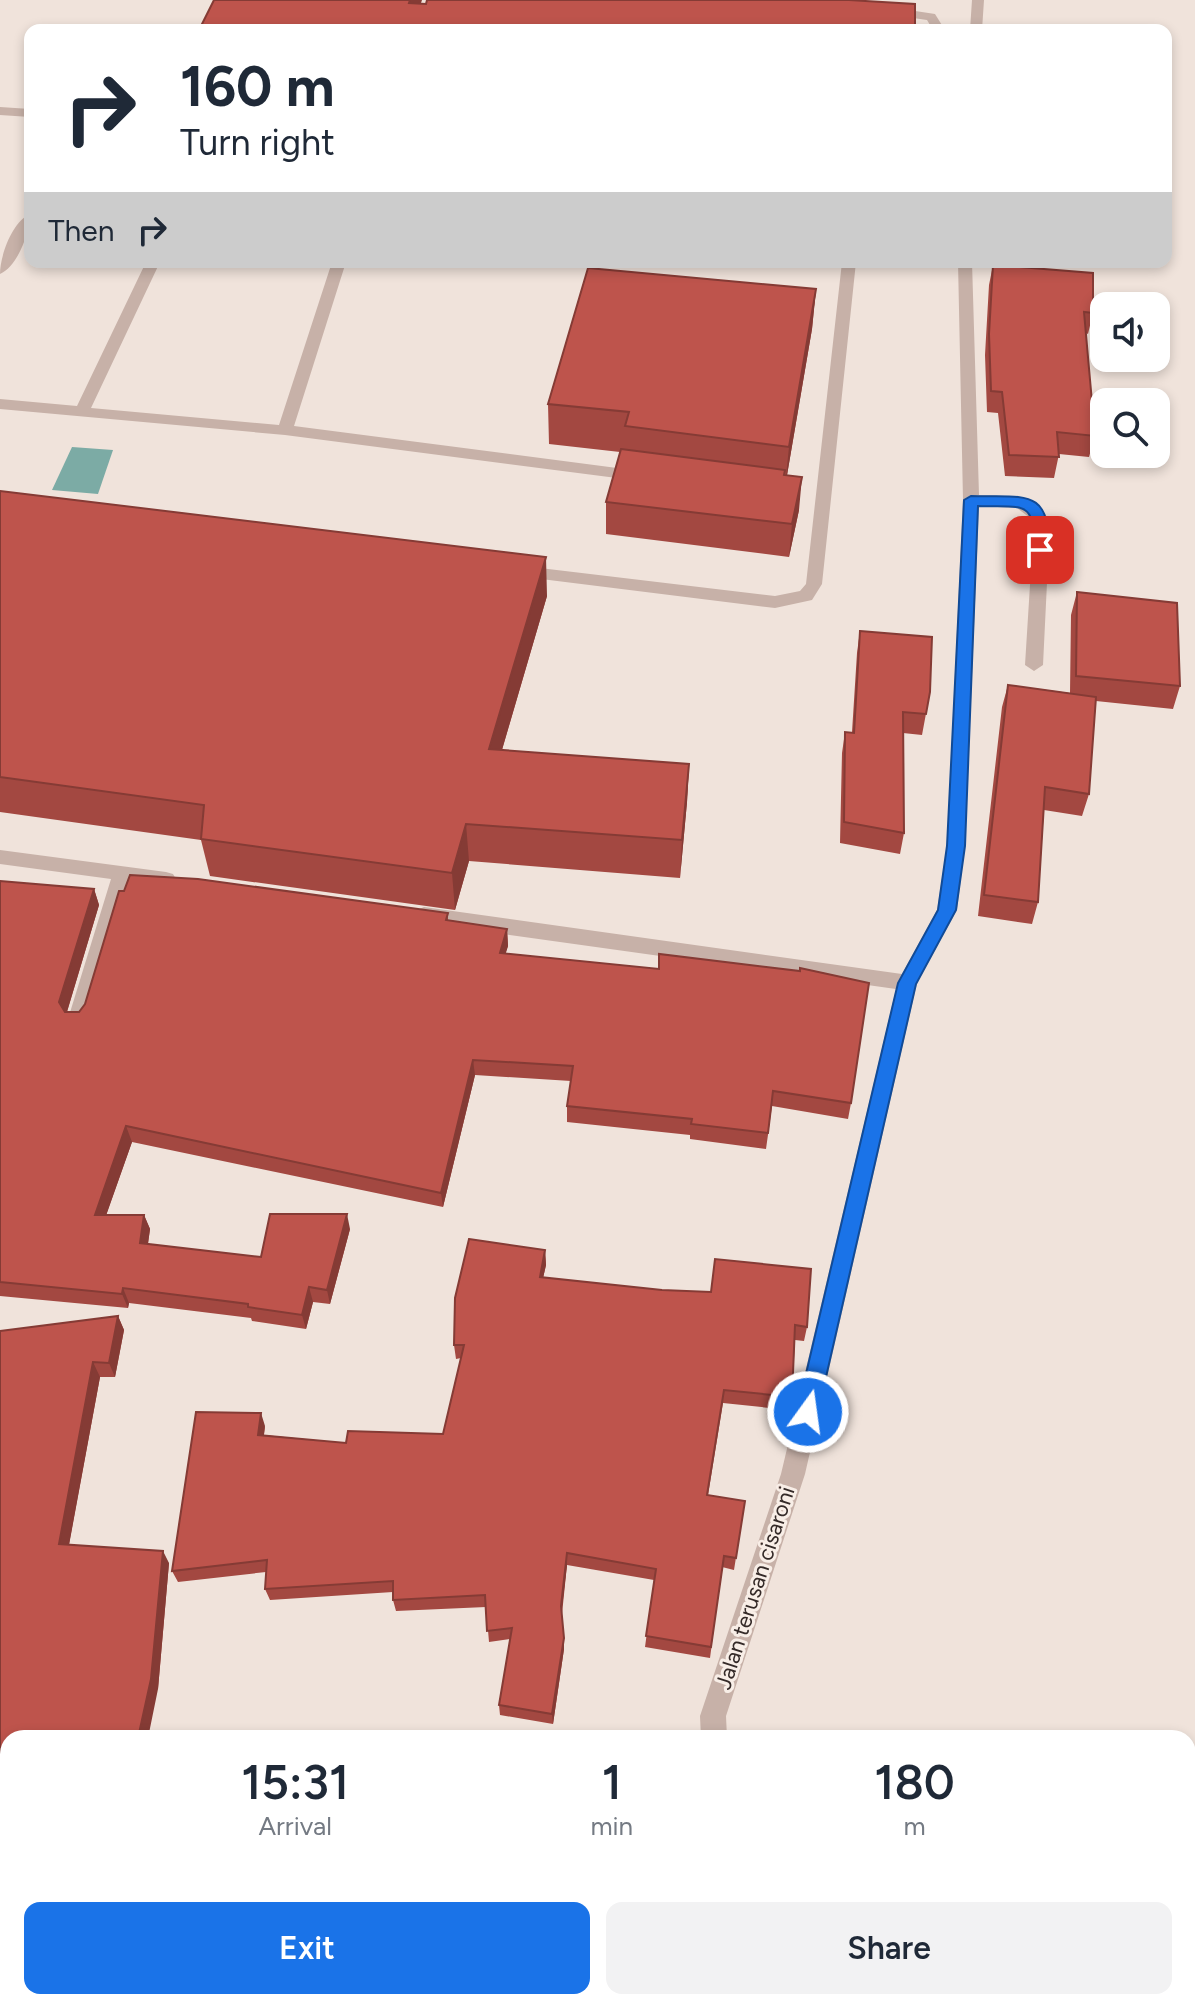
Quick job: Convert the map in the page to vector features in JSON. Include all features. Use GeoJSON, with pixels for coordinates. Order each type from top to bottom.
{"type":"FeatureCollection","features":[{"type":"Feature","properties":{"kind":"street"},"geometry":{"type":"LineString","coordinates":[[976,24],[978,0]]}},
{"type":"Feature","properties":{"kind":"street"},"geometry":{"type":"LineString","coordinates":[[873,10],[931,17],[935,24]]}},
{"type":"Feature","properties":{"kind":"street"},"geometry":{"type":"LineString","coordinates":[[0,111],[24,113]]}},
{"type":"Feature","properties":{"kind":"street"},"geometry":{"type":"LineString","coordinates":[[0,270],[24,228]]}},
{"type":"Feature","properties":{"kind":"street"},"geometry":{"type":"LineString","coordinates":[[83,409],[150,268]]}},
{"type":"Feature","properties":{"kind":"street"},"geometry":{"type":"LineString","coordinates":[[285,430],[337,268]]}},
{"type":"Feature","properties":{"kind":"street"},"geometry":{"type":"LineString","coordinates":[[506,570],[775,602],[806,596],[814,584],[814,499],[848,268]]}},
{"type":"Feature","properties":{"kind":"street","name":"Jalan terusan cisaroni"},"geometry":{"type":"LineString","coordinates":[[714,1730],[713,1716],[793,1474],[907,983],[947,910],[956,846],[971,500],[965,268]]}},
{"type":"Feature","properties":{"kind":"street"},"geometry":{"type":"LineString","coordinates":[[0,404],[83,409],[285,430],[664,479]]}},
{"type":"Feature","properties":{"kind":"street"},"geometry":{"type":"LineString","coordinates":[[971,500],[1024,503],[1037,510],[1042,521],[1034,665]]}},
{"type":"Feature","properties":{"kind":"street"},"geometry":{"type":"LineString","coordinates":[[0,857],[185,882]]}},
{"type":"Feature","properties":{"kind":"street"},"geometry":{"type":"LineString","coordinates":[[78,1019],[122,873]]}},
{"type":"Feature","properties":{"kind":"street"},"geometry":{"type":"LineString","coordinates":[[406,912],[907,983]]}},
{"type":"Feature","properties":{"kind":"water"},"geometry":{"type":"Polygon","coordinates":[[[72,447],[113,450],[98,494],[52,490],[72,447]]]}},
{"type":"Feature","properties":{"kind":"building"},"geometry":{"type":"Polygon","coordinates":[[[214,0],[410,0],[409,3],[426,4],[427,0],[849,0],[915,4],[915,24],[202,24],[214,0]]]}},
{"type":"Feature","properties":{"kind":"building"},"geometry":{"type":"Polygon","coordinates":[[[588,268],[816,289],[789,447],[625,426],[629,412],[548,404],[588,268]]]}},
{"type":"Feature","properties":{"kind":"building"},"geometry":{"type":"Polygon","coordinates":[[[993,268],[1093,273],[1090,313],[1084,312],[1091,388],[1090,435],[1057,432],[1059,457],[1009,455],[1002,392],[991,391],[989,334],[993,268]]]}},
{"type":"Feature","properties":{"kind":"building"},"geometry":{"type":"Polygon","coordinates":[[[621,449],[785,470],[784,475],[802,477],[792,524],[606,502],[621,449]]]}},
{"type":"Feature","properties":{"kind":"building"},"geometry":{"type":"Polygon","coordinates":[[[0,491],[546,557],[489,749],[689,764],[682,840],[466,824],[452,873],[201,839],[204,805],[0,777],[0,491]]]}},
{"type":"Feature","properties":{"kind":"building"},"geometry":{"type":"Polygon","coordinates":[[[1077,592],[1177,603],[1180,686],[1076,676],[1077,592]]]}},
{"type":"Feature","properties":{"kind":"building"},"geometry":{"type":"Polygon","coordinates":[[[860,631],[932,637],[926,714],[903,712],[904,833],[844,822],[845,732],[854,733],[860,631]]]}},
{"type":"Feature","properties":{"kind":"building"},"geometry":{"type":"Polygon","coordinates":[[[1008,685],[1096,697],[1089,794],[1045,787],[1038,902],[984,895],[1008,685]]]}},
{"type":"Feature","properties":{"kind":"building"},"geometry":{"type":"Polygon","coordinates":[[[130,875],[198,879],[448,913],[446,920],[507,929],[500,953],[659,969],[659,954],[800,971],[800,968],[869,983],[851,1103],[773,1091],[768,1133],[691,1124],[692,1119],[567,1106],[573,1066],[473,1060],[441,1193],[126,1126],[95,1215],[144,1215],[140,1243],[261,1257],[270,1214],[347,1214],[327,1290],[309,1287],[302,1315],[248,1307],[248,1304],[123,1288],[122,1294],[0,1282],[0,881],[94,889],[59,1002],[65,1012],[79,1012],[85,1004],[119,891],[124,891],[130,875]]]}},
{"type":"Feature","properties":{"kind":"building"},"geometry":{"type":"Polygon","coordinates":[[[469,1239],[545,1250],[540,1277],[662,1290],[711,1292],[715,1259],[811,1269],[807,1327],[795,1325],[792,1397],[724,1390],[707,1495],[745,1501],[736,1558],[724,1556],[711,1647],[646,1636],[656,1569],[567,1553],[561,1606],[564,1638],[552,1714],[499,1705],[512,1628],[487,1631],[485,1595],[393,1600],[393,1581],[265,1589],[267,1560],[172,1571],[196,1412],[261,1413],[258,1435],[346,1443],[348,1431],[443,1434],[464,1345],[454,1345],[455,1298],[469,1239]]]}},
{"type":"Feature","properties":{"kind":"building"},"geometry":{"type":"Polygon","coordinates":[[[118,1316],[109,1363],[93,1362],[59,1544],[163,1551],[151,1679],[140,1730],[0,1730],[0,1331],[118,1316]]]}},
{"type":"Feature","properties":{"kind":"route"},"geometry":{"type":"LineString","coordinates":[[808,1412],[907,983],[947,910],[956,846],[971,500],[1024,503],[1037,510],[1042,521],[1040,550]]}}]}
